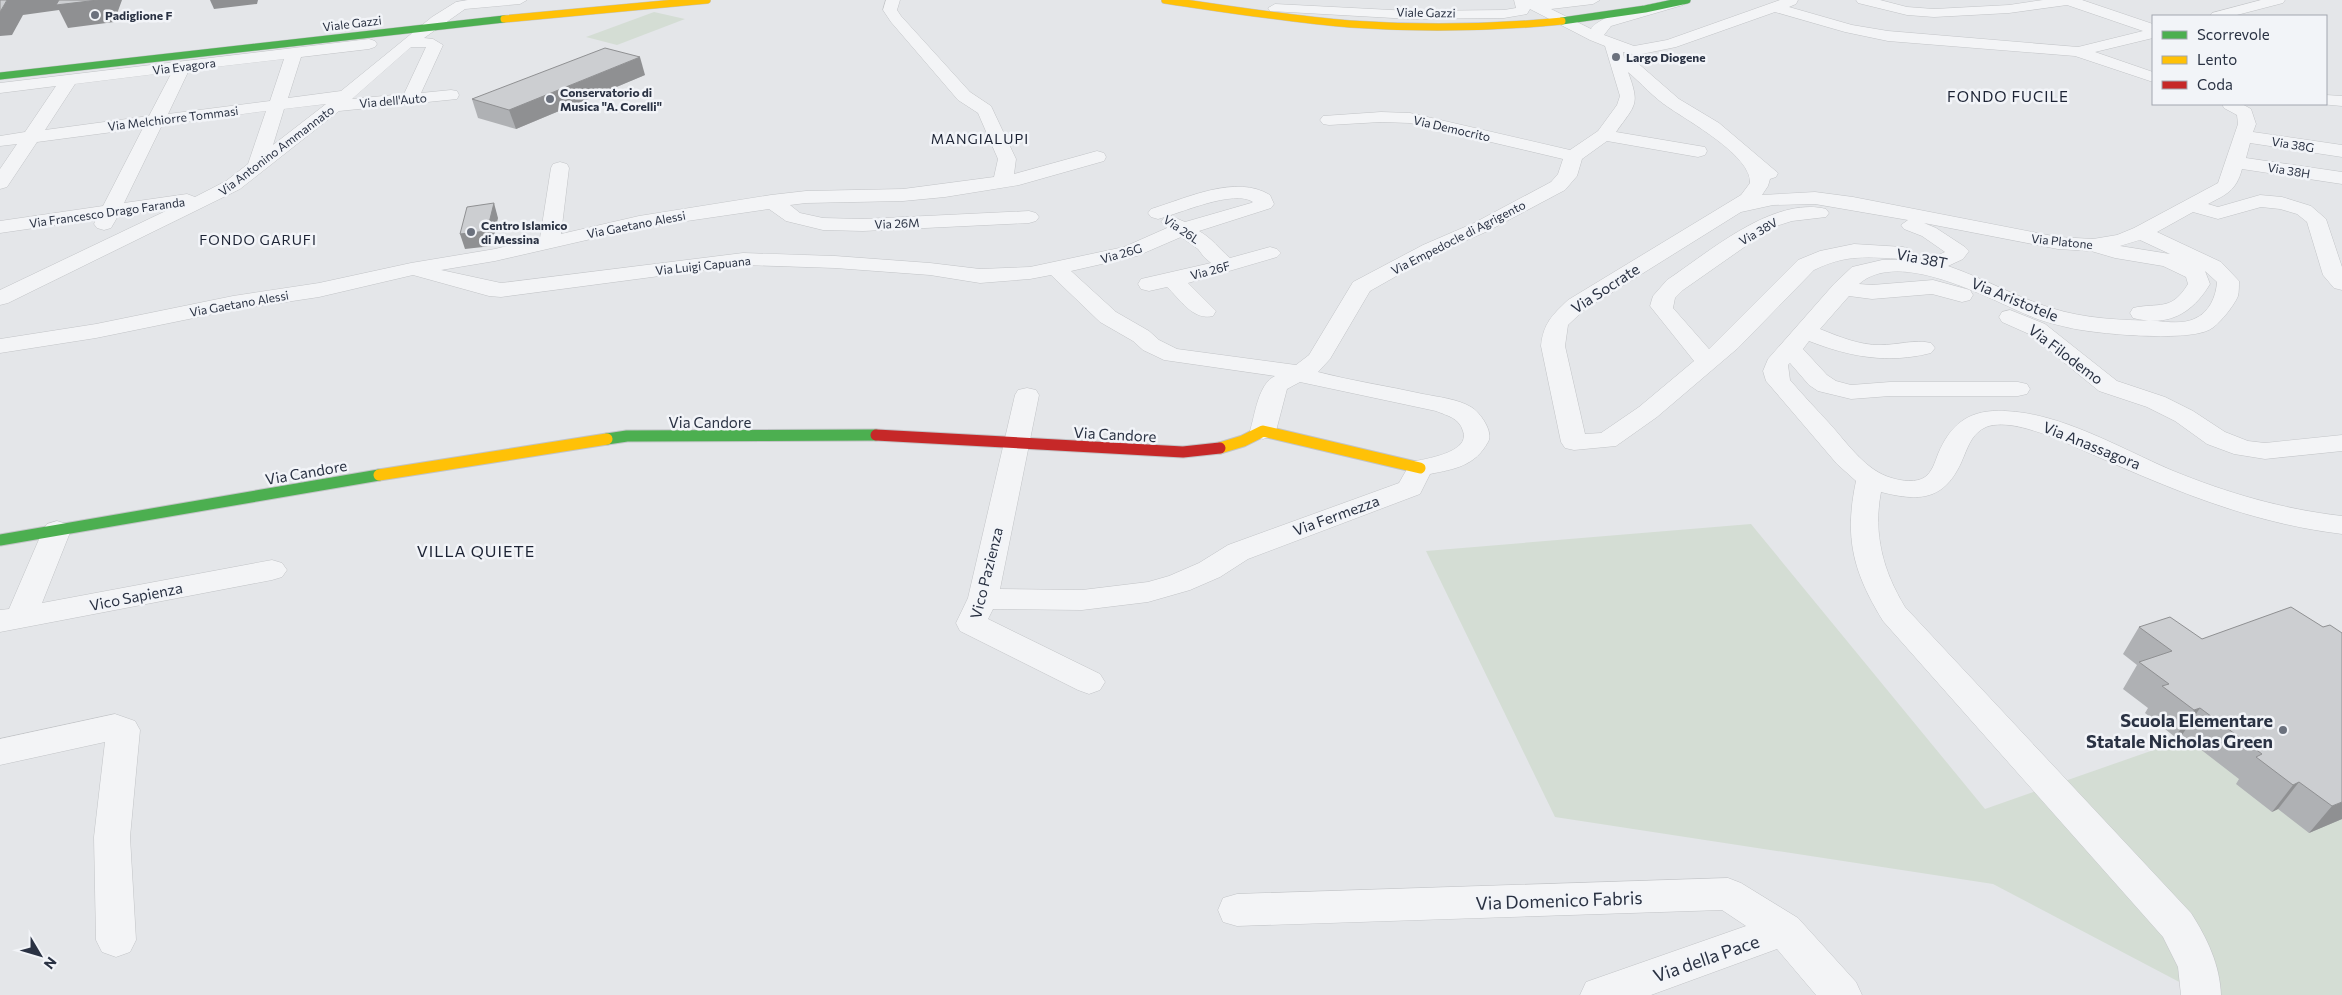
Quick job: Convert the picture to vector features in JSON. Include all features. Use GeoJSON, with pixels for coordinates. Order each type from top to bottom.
{"type":"FeatureCollection","features":[{"type":"Feature","properties":{"kind":"main road","name":"Viale Gazzi"},"geometry":{"type":"LineString","coordinates":[[0,76],[639,0]]}},
{"type":"Feature","properties":{"kind":"main road","name":"Viale Gazzi"},"geometry":{"type":"LineString","coordinates":[[0,69],[432,24],[707,0]]}},
{"type":"Feature","properties":{"kind":"main road","name":"Viale Gazzi"},"geometry":{"type":"LineString","coordinates":[[1165,0],[1340,22],[1408,26],[1478,26],[1558,17],[1628,12],[1683,1]]}},
{"type":"Feature","properties":{"kind":"main road","name":"Viale Gazzi"},"geometry":{"type":"LineString","coordinates":[[1212,0],[1275,8],[1406,18],[1558,17],[1593,5],[1649,0]]}},
{"type":"Feature","properties":{"kind":"main road","name":"Via Candore"},"geometry":{"type":"LineString","coordinates":[[0,540],[366,477],[627,436],[686,438],[885,435],[1183,452],[1228,447],[1246,442],[1262,431]]}},
{"type":"Feature","properties":{"kind":"main road"},"geometry":{"type":"LineString","coordinates":[[1262,431],[1420,468]]}},
{"type":"Feature","properties":{"kind":"street"},"geometry":{"type":"LineString","coordinates":[[466,3],[520,0]]}},
{"type":"Feature","properties":{"kind":"street"},"geometry":{"type":"LineString","coordinates":[[893,0],[890,10],[896,19],[964,96],[985,110],[1007,159],[1003,182]]}},
{"type":"Feature","properties":{"kind":"street"},"geometry":{"type":"LineString","coordinates":[[1623,55],[1670,44],[1795,0]]}},
{"type":"Feature","properties":{"kind":"street"},"geometry":{"type":"LineString","coordinates":[[1863,0],[1898,10],[1924,13],[2009,9],[2075,0],[2152,23]]}},
{"type":"Feature","properties":{"kind":"street"},"geometry":{"type":"LineString","coordinates":[[2075,0],[2152,28]]}},
{"type":"Feature","properties":{"kind":"street"},"geometry":{"type":"LineString","coordinates":[[2245,0],[2270,2]]}},
{"type":"Feature","properties":{"kind":"street"},"geometry":{"type":"LineString","coordinates":[[1595,37],[1600,27],[1606,23],[1683,1]]}},
{"type":"Feature","properties":{"kind":"street"},"geometry":{"type":"LineString","coordinates":[[1275,8],[1410,15],[1504,14],[1522,11],[1526,2]]}},
{"type":"Feature","properties":{"kind":"street"},"geometry":{"type":"LineString","coordinates":[[1526,2],[1593,5]]}},
{"type":"Feature","properties":{"kind":"street"},"geometry":{"type":"LineString","coordinates":[[1526,2],[1558,17],[1641,64],[1656,60],[1652,54],[1670,44]]}},
{"type":"Feature","properties":{"kind":"street"},"geometry":{"type":"LineString","coordinates":[[2221,15],[2270,2]]}},
{"type":"Feature","properties":{"kind":"street","name":"Via Antonino Ammannato"},"geometry":{"type":"LineString","coordinates":[[0,298],[214,196],[257,166],[340,101],[407,43],[432,24],[466,3]]}},
{"type":"Feature","properties":{"kind":"street"},"geometry":{"type":"LineString","coordinates":[[1774,7],[1861,32],[1888,36],[2078,51],[2152,33]]}},
{"type":"Feature","properties":{"kind":"street"},"geometry":{"type":"LineString","coordinates":[[1478,26],[1543,28],[1595,37]]}},
{"type":"Feature","properties":{"kind":"street"},"geometry":{"type":"LineString","coordinates":[[407,43],[428,42],[435,45],[410,99]]}},
{"type":"Feature","properties":{"kind":"street","name":"Via Evagora"},"geometry":{"type":"LineString","coordinates":[[0,88],[369,44]]}},
{"type":"Feature","properties":{"kind":"street"},"geometry":{"type":"LineString","coordinates":[[2078,51],[2152,77]]}},
{"type":"Feature","properties":{"kind":"street"},"geometry":{"type":"LineString","coordinates":[[257,166],[294,53]]}},
{"type":"Feature","properties":{"kind":"street"},"geometry":{"type":"LineString","coordinates":[[1623,55],[1673,103],[1713,127],[1754,164],[1790,191]]}},
{"type":"Feature","properties":{"kind":"street"},"geometry":{"type":"LineString","coordinates":[[1573,156],[1604,135],[1626,105],[1628,96],[1623,55]]}},
{"type":"Feature","properties":{"kind":"street"},"geometry":{"type":"LineString","coordinates":[[89,256],[183,66]]}},
{"type":"Feature","properties":{"kind":"street"},"geometry":{"type":"LineString","coordinates":[[395,75],[422,73]]}},
{"type":"Feature","properties":{"kind":"street"},"geometry":{"type":"LineString","coordinates":[[0,183],[69,80]]}},
{"type":"Feature","properties":{"kind":"street"},"geometry":{"type":"LineString","coordinates":[[1686,90],[1698,102],[1713,127]]}},
{"type":"Feature","properties":{"kind":"street","name":"Via dell'Auto"},"geometry":{"type":"LineString","coordinates":[[340,101],[410,99],[451,95]]}},
{"type":"Feature","properties":{"kind":"street"},"geometry":{"type":"LineString","coordinates":[[2327,100],[2342,100]]}},
{"type":"Feature","properties":{"kind":"street","name":"Via Melchiorre Tommasi"},"geometry":{"type":"LineString","coordinates":[[0,140],[277,105],[340,101]]}},
{"type":"Feature","properties":{"kind":"street","name":"Via Platone"},"geometry":{"type":"LineString","coordinates":[[1790,191],[1815,198],[1853,203],[2050,242],[2093,245],[2122,240],[2192,206],[2225,187],[2236,162],[2247,118],[2240,109],[2232,105]]}},
{"type":"Feature","properties":{"kind":"street","name":"Via Democrito"},"geometry":{"type":"LineString","coordinates":[[1329,120],[1381,117],[1410,118],[1573,156]]}},
{"type":"Feature","properties":{"kind":"street"},"geometry":{"type":"LineString","coordinates":[[1604,135],[1698,151]]}},
{"type":"Feature","properties":{"kind":"street","name":"Via 38G"},"geometry":{"type":"LineString","coordinates":[[2243,136],[2342,151]]}},
{"type":"Feature","properties":{"kind":"street","name":"Via Empedocle di Agrigento"},"geometry":{"type":"LineString","coordinates":[[1262,431],[1275,388],[1279,383],[1299,374],[1318,359],[1361,288],[1430,249],[1481,227],[1558,186],[1567,176],[1573,156]]}},
{"type":"Feature","properties":{"kind":"street","name":"Via Gaetano Alessi"},"geometry":{"type":"LineString","coordinates":[[0,346],[96,332],[240,302],[319,290],[411,269],[496,255],[639,222],[806,197],[917,195],[1003,182],[1097,157]]}},
{"type":"Feature","properties":{"kind":"street","name":"Via 38H"},"geometry":{"type":"LineString","coordinates":[[2236,162],[2342,178]]}},
{"type":"Feature","properties":{"kind":"street","name":"Via Socrate"},"geometry":{"type":"LineString","coordinates":[[1574,442],[1552,346],[1558,322],[1590,296],[1748,199],[1760,187],[1760,174],[1754,164]]}},
{"type":"Feature","properties":{"kind":"street"},"geometry":{"type":"LineString","coordinates":[[550,242],[560,168]]}},
{"type":"Feature","properties":{"kind":"street","name":"Via 26G"},"geometry":{"type":"LineString","coordinates":[[1057,269],[1130,252],[1182,230],[1258,208],[1264,204],[1263,199],[1252,192],[1233,191],[1158,212]]}},
{"type":"Feature","properties":{"kind":"street","name":"Via Socrate"},"geometry":{"type":"LineString","coordinates":[[1733,208],[1790,191]]}},
{"type":"Feature","properties":{"kind":"street","name":"Via Francesco Drago Faranda"},"geometry":{"type":"LineString","coordinates":[[0,227],[214,196]]}},
{"type":"Feature","properties":{"kind":"street","name":"Via 26M"},"geometry":{"type":"LineString","coordinates":[[771,201],[793,216],[805,221],[831,224],[971,221],[1029,217]]}},
{"type":"Feature","properties":{"kind":"street"},"geometry":{"type":"LineString","coordinates":[[2192,206],[2218,213],[2260,201],[2282,203],[2304,210],[2316,219],[2334,275],[2342,283]]}},
{"type":"Feature","properties":{"kind":"street","name":"Via 26L"},"geometry":{"type":"LineString","coordinates":[[1158,212],[1207,246],[1211,253],[1227,266]]}},
{"type":"Feature","properties":{"kind":"street","name":"Via 38V"},"geometry":{"type":"LineString","coordinates":[[1708,362],[1664,311],[1661,306],[1664,296],[1675,285],[1773,220],[1796,215],[1825,213],[1856,215],[1910,225],[1929,232],[1958,251],[1956,255],[1944,261]]}},
{"type":"Feature","properties":{"kind":"street","name":"Via Aristotele"},"geometry":{"type":"LineString","coordinates":[[1870,478],[1853,466],[1778,380],[1775,371],[1776,364],[1796,340],[1860,272],[1882,266],[1911,266],[1956,276],[2040,312],[2073,322],[2105,326],[2179,329],[2191,328],[2206,323],[2227,296],[2228,281],[2213,267],[2141,232]]}},
{"type":"Feature","properties":{"kind":"street","name":"Via 38T"},"geometry":{"type":"LineString","coordinates":[[1574,442],[1597,442],[1614,436],[1730,343],[1798,272],[1817,260],[1840,252],[1868,250],[1905,253],[1944,261],[1974,270],[2047,301],[2088,311],[2167,312],[2184,305],[2199,284],[2196,274],[2179,264],[2156,257],[2115,252],[2093,245]]}},
{"type":"Feature","properties":{"kind":"street","name":"Via 26F"},"geometry":{"type":"LineString","coordinates":[[1149,284],[1227,266],[1270,253]]}},
{"type":"Feature","properties":{"kind":"street","name":"Via Luigi Capuana"},"geometry":{"type":"LineString","coordinates":[[411,269],[489,289],[501,290],[743,260],[835,262],[930,269],[980,276],[1030,273],[1057,269]]}},
{"type":"Feature","properties":{"kind":"street"},"geometry":{"type":"LineString","coordinates":[[1057,269],[1108,317],[1131,332],[1141,336],[1160,350],[1172,355],[1286,370],[1442,405],[1462,412],[1469,418],[1477,433],[1477,440],[1468,453],[1446,463],[1420,468]]}},
{"type":"Feature","properties":{"kind":"street"},"geometry":{"type":"LineString","coordinates":[[1172,280],[1205,311]]}},
{"type":"Feature","properties":{"kind":"street","name":"Via Filodemo"},"geometry":{"type":"LineString","coordinates":[[1842,289],[1872,292],[1934,287],[1960,294],[2037,329],[2108,386],[2163,406],[2184,416],[2216,438],[2243,448],[2264,452],[2342,443]]}},
{"type":"Feature","properties":{"kind":"street"},"geometry":{"type":"LineString","coordinates":[[1796,340],[1880,352],[1923,348]]}},
{"type":"Feature","properties":{"kind":"street"},"geometry":{"type":"LineString","coordinates":[[1796,340],[1818,380],[1827,386],[1850,392],[1905,389],[2018,390]]}},
{"type":"Feature","properties":{"kind":"street","name":"Vico Pazienza"},"geometry":{"type":"LineString","coordinates":[[1027,395],[1015,443],[983,598],[971,623],[1089,682]]}},
{"type":"Feature","properties":{"kind":"street","name":"Via Anassagora"},"geometry":{"type":"LineString","coordinates":[[1870,478],[1901,488],[1926,487],[1935,483],[1941,475],[1959,437],[1966,429],[1979,422],[1994,419],[2012,419],[2035,423],[2059,431],[2202,491],[2256,510],[2314,523],[2342,525]]}},
{"type":"Feature","properties":{"kind":"street","name":"Via Fermezza"},"geometry":{"type":"LineString","coordinates":[[983,598],[1056,602],[1126,596],[1170,586],[1210,570],[1238,552],[1410,488],[1420,468]]}},
{"type":"Feature","properties":{"kind":"street"},"geometry":{"type":"LineString","coordinates":[[1870,478],[1864,521],[1868,565],[1880,591],[1894,614],[2177,925],[2196,959],[2202,985],[2201,995]]}},
{"type":"Feature","properties":{"kind":"street"},"geometry":{"type":"LineString","coordinates":[[10,620],[57,530]]}},
{"type":"Feature","properties":{"kind":"street","name":"Vico Sapienza"},"geometry":{"type":"LineString","coordinates":[[10,620],[272,570]]}},
{"type":"Feature","properties":{"kind":"street"},"geometry":{"type":"LineString","coordinates":[[0,752],[115,728],[122,730],[112,836],[116,940]]}},
{"type":"Feature","properties":{"kind":"street","name":"Via Domenico Fabris"},"geometry":{"type":"LineString","coordinates":[[1237,910],[1728,894],[1784,930],[1842,995]]}},
{"type":"Feature","properties":{"kind":"street","name":"Via della Pace"},"geometry":{"type":"LineString","coordinates":[[1600,995],[1784,930]]}},
{"type":"Feature","properties":{"kind":"shaded area"},"geometry":{"type":"Polygon","coordinates":[[[654,12],[685,19],[617,45],[586,37],[654,12]]]}},
{"type":"Feature","properties":{"kind":"shaded area"},"geometry":{"type":"Polygon","coordinates":[[[1751,524],[1985,809],[2342,684],[2342,995],[2204,995],[1993,884],[1555,817],[1426,551],[1751,524]]]}},
{"type":"Feature","properties":{"kind":"building"},"geometry":{"type":"Polygon","coordinates":[[[0,0],[7,0],[0,12],[0,0]]]}},
{"type":"Feature","properties":{"kind":"building"},"geometry":{"type":"Polygon","coordinates":[[[59,0],[98,0],[56,5],[59,0]]]}},
{"type":"Feature","properties":{"kind":"building"},"geometry":{"type":"Polygon","coordinates":[[[605,48],[640,57],[509,110],[472,99],[605,48]]]}},
{"type":"Feature","properties":{"kind":"building"},"geometry":{"type":"Polygon","coordinates":[[[494,203],[487,231],[460,234],[467,207],[494,203]]]}},
{"type":"Feature","properties":{"kind":"building","name":"Scuola Elementare Statale Nicholas Green"},"geometry":{"type":"Polygon","coordinates":[[[2291,607],[2323,627],[2330,625],[2342,633],[2342,802],[2332,806],[2299,782],[2293,785],[2256,757],[2262,754],[2200,708],[2194,710],[2162,686],[2169,684],[2139,662],[2172,651],[2139,627],[2170,617],[2202,639],[2291,607]]]}},
{"type":"Feature","properties":{"kind":"traffic: fast"},"geometry":{"type":"LineString","coordinates":[[1562,21],[1645,9],[1687,0]]}},
{"type":"Feature","properties":{"kind":"traffic: fast"},"geometry":{"type":"LineString","coordinates":[[0,76],[504,19]]}},
{"type":"Feature","properties":{"kind":"traffic: fast"},"geometry":{"type":"LineString","coordinates":[[607,439],[627,436],[876,435]]}},
{"type":"Feature","properties":{"kind":"traffic: fast"},"geometry":{"type":"LineString","coordinates":[[0,540],[379,475]]}},
{"type":"Feature","properties":{"kind":"traffic: slow"},"geometry":{"type":"LineString","coordinates":[[504,19],[707,0]]}},
{"type":"Feature","properties":{"kind":"traffic: slow"},"geometry":{"type":"LineString","coordinates":[[1165,0],[1261,14],[1379,26],[1471,27],[1562,21]]}},
{"type":"Feature","properties":{"kind":"traffic: slow"},"geometry":{"type":"LineString","coordinates":[[1220,448],[1243,441],[1263,431],[1420,468]]}},
{"type":"Feature","properties":{"kind":"traffic: slow"},"geometry":{"type":"LineString","coordinates":[[379,475],[607,439]]}},
{"type":"Feature","properties":{"kind":"traffic: jam"},"geometry":{"type":"LineString","coordinates":[[876,435],[1183,452],[1220,448]]}},
{"type":"Feature","properties":{"kind":"place","name":"Padiglione F"},"geometry":{"type":"Point","coordinates":[95,15]}},
{"type":"Feature","properties":{"kind":"place","name":"Largo Diogene"},"geometry":{"type":"Point","coordinates":[1616,57]}},
{"type":"Feature","properties":{"kind":"place","name":"Conservatorio di Musica \"A. Corelli\""},"geometry":{"type":"Point","coordinates":[550,99]}},
{"type":"Feature","properties":{"kind":"place","name":"Centro Islamico di Messina"},"geometry":{"type":"Point","coordinates":[471,232]}},
{"type":"Feature","properties":{"kind":"place","name":"Scuola Elementare Statale Nicholas Green"},"geometry":{"type":"Point","coordinates":[2283,730]}},
{"type":"Feature","properties":{"kind":"district","name":"FONDO FUCILE"},"geometry":{"type":"Point","coordinates":[2008,96]}},
{"type":"Feature","properties":{"kind":"district","name":"MANGIALUPI"},"geometry":{"type":"Point","coordinates":[980,138]}},
{"type":"Feature","properties":{"kind":"district","name":"FONDO GARUFI"},"geometry":{"type":"Point","coordinates":[258,239]}},
{"type":"Feature","properties":{"kind":"district","name":"VILLA QUIETE"},"geometry":{"type":"Point","coordinates":[476,550]}}]}
